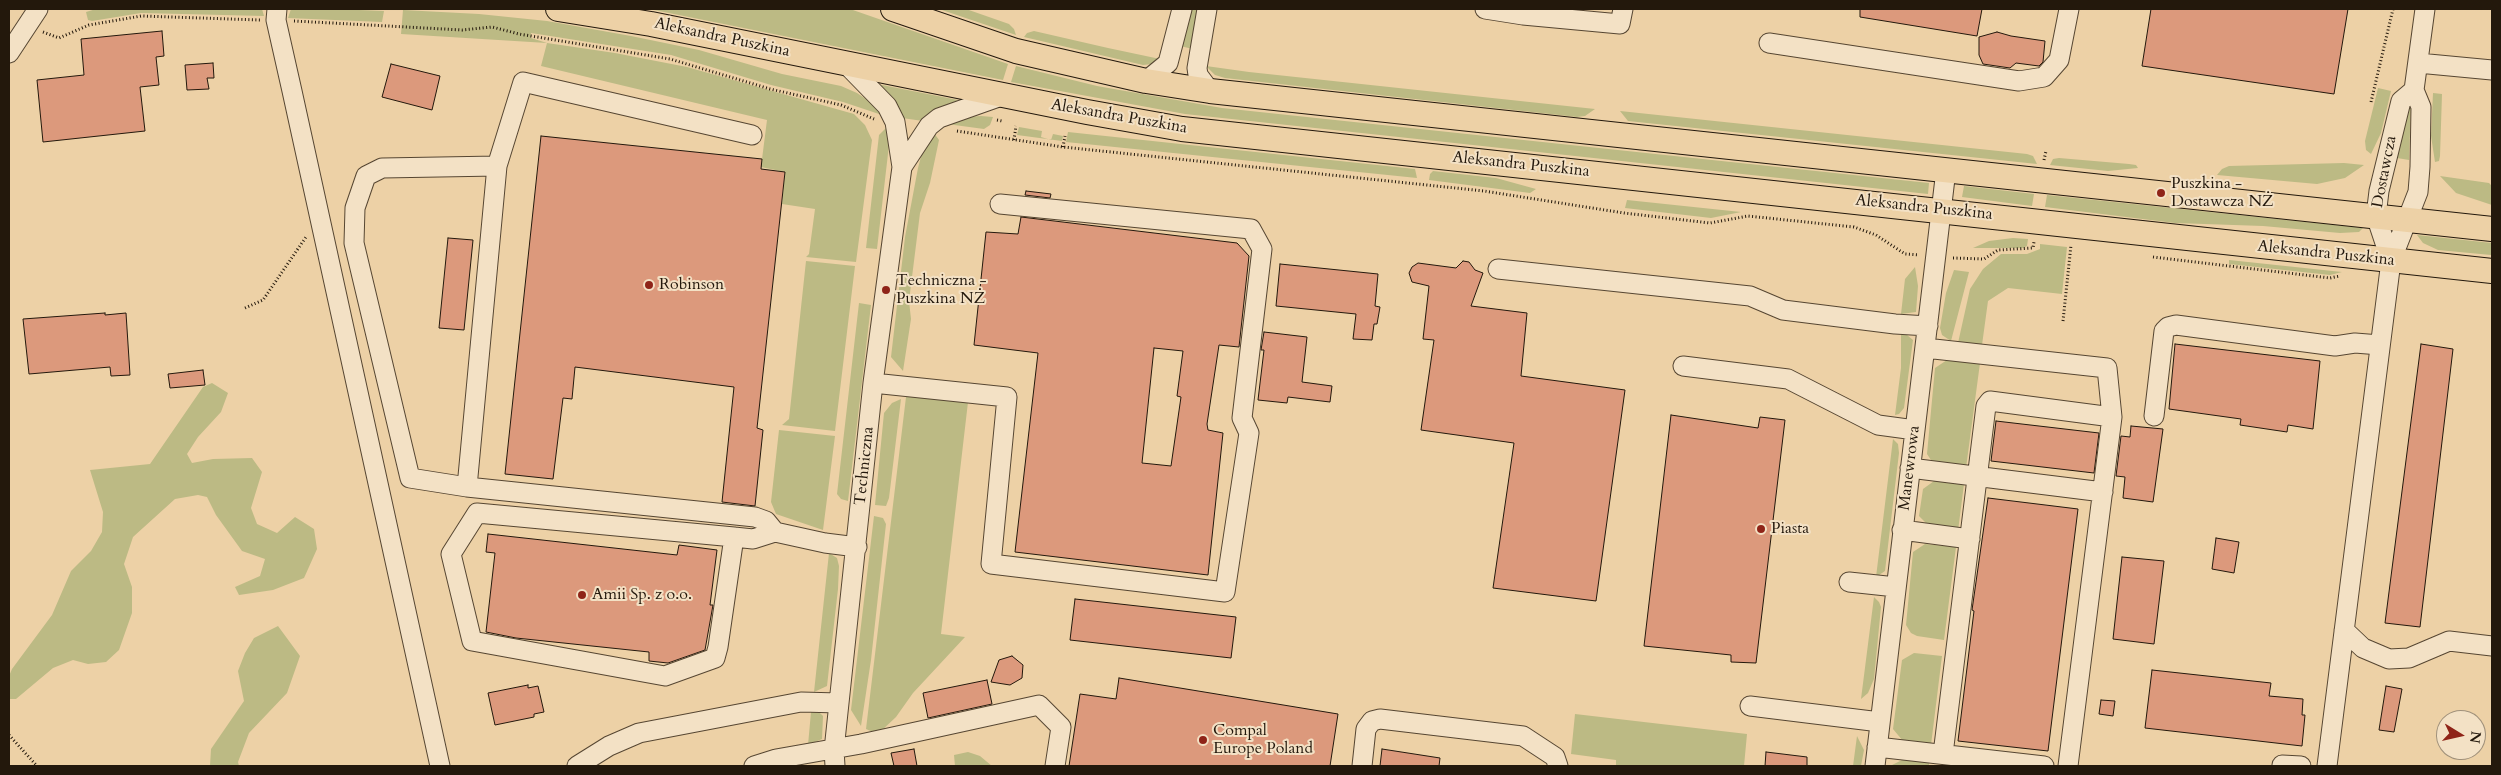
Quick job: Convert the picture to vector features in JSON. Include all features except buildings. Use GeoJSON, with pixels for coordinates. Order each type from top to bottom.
{"type":"FeatureCollection","features":[{"type":"Feature","properties":{"kind":"main road","name":"Aleksandra Puszkina"},"geometry":{"type":"LineString","coordinates":[[558,9],[643,22],[1182,129],[1941,209],[2492,271]]}},
{"type":"Feature","properties":{"kind":"main road"},"geometry":{"type":"LineString","coordinates":[[894,9],[1003,48],[1146,81],[1210,91],[2492,229]]}},
{"type":"Feature","properties":{"kind":"street"},"geometry":{"type":"LineString","coordinates":[[9,53],[38,9]]}},
{"type":"Feature","properties":{"kind":"street"},"geometry":{"type":"LineString","coordinates":[[1146,81],[1168,63],[1182,9]]}},
{"type":"Feature","properties":{"kind":"street"},"geometry":{"type":"LineString","coordinates":[[1207,9],[1197,68],[1198,75],[1210,91]]}},
{"type":"Feature","properties":{"kind":"street"},"geometry":{"type":"LineString","coordinates":[[1485,9],[1523,15],[1620,24],[1623,9]]}},
{"type":"Feature","properties":{"kind":"street"},"geometry":{"type":"LineString","coordinates":[[1769,43],[2019,81],[2044,77],[2059,60],[2069,9]]}},
{"type":"Feature","properties":{"kind":"street","name":"Dostawcza"},"geometry":{"type":"LineString","coordinates":[[2391,261],[2409,220],[2418,192],[2421,107],[2414,90],[2425,9]]}},
{"type":"Feature","properties":{"kind":"street"},"geometry":{"type":"LineString","coordinates":[[277,14],[319,217],[440,766]]}},
{"type":"Feature","properties":{"kind":"street","name":"Techniczna"},"geometry":{"type":"LineString","coordinates":[[834,758],[873,383],[902,167],[895,122],[887,106],[845,63]]}},
{"type":"Feature","properties":{"kind":"street"},"geometry":{"type":"LineString","coordinates":[[2418,63],[2492,70]]}},
{"type":"Feature","properties":{"kind":"street"},"geometry":{"type":"LineString","coordinates":[[467,487],[497,166],[523,82],[752,135]]}},
{"type":"Feature","properties":{"kind":"street","name":"Dostawcza"},"geometry":{"type":"LineString","coordinates":[[2391,261],[2376,216],[2385,162],[2401,101],[2414,90]]}},
{"type":"Feature","properties":{"kind":"street","name":"Techniczna"},"geometry":{"type":"LineString","coordinates":[[902,167],[929,126],[939,118],[1004,95]]}},
{"type":"Feature","properties":{"kind":"street"},"geometry":{"type":"LineString","coordinates":[[497,166],[382,168],[366,176],[355,208],[354,242],[410,478],[467,487],[755,517],[766,521],[776,532]]}},
{"type":"Feature","properties":{"kind":"street","name":"Manewrowa"},"geometry":{"type":"LineString","coordinates":[[1875,766],[1946,170]]}},
{"type":"Feature","properties":{"kind":"street"},"geometry":{"type":"LineString","coordinates":[[873,383],[1007,397],[991,564],[1225,592],[1249,433],[1242,418],[1262,249],[1250,229],[1000,204]]}},
{"type":"Feature","properties":{"kind":"street"},"geometry":{"type":"LineString","coordinates":[[2327,766],[2391,261]]}},
{"type":"Feature","properties":{"kind":"street"},"geometry":{"type":"LineString","coordinates":[[1498,268],[1750,296],[1783,310],[1895,324],[1928,326]]}},
{"type":"Feature","properties":{"kind":"street"},"geometry":{"type":"LineString","coordinates":[[2154,416],[2164,331],[2168,327],[2176,325],[2335,346],[2355,343],[2380,344]]}},
{"type":"Feature","properties":{"kind":"street"},"geometry":{"type":"LineString","coordinates":[[1926,348],[2108,368],[2112,417],[2068,766]]}},
{"type":"Feature","properties":{"kind":"street"},"geometry":{"type":"LineString","coordinates":[[1683,366],[1788,379],[1878,425],[1914,430]]}},
{"type":"Feature","properties":{"kind":"street"},"geometry":{"type":"LineString","coordinates":[[1943,754],[1986,406],[1990,402],[2112,417]]}},
{"type":"Feature","properties":{"kind":"street"},"geometry":{"type":"LineString","coordinates":[[1910,468],[2103,492]]}},
{"type":"Feature","properties":{"kind":"street"},"geometry":{"type":"LineString","coordinates":[[734,537],[715,658],[665,676],[472,641],[451,554],[477,513],[734,537],[753,539],[776,532],[825,544],[857,547]]}},
{"type":"Feature","properties":{"kind":"street"},"geometry":{"type":"LineString","coordinates":[[1902,530],[1970,539]]}},
{"type":"Feature","properties":{"kind":"street"},"geometry":{"type":"LineString","coordinates":[[1849,582],[1896,587]]}},
{"type":"Feature","properties":{"kind":"street"},"geometry":{"type":"LineString","coordinates":[[2344,630],[2363,648],[2389,659],[2409,658],[2448,641],[2492,646]]}},
{"type":"Feature","properties":{"kind":"street"},"geometry":{"type":"LineString","coordinates":[[577,766],[608,746],[639,733],[801,702],[839,703]]}},
{"type":"Feature","properties":{"kind":"street"},"geometry":{"type":"LineString","coordinates":[[754,766],[776,759],[834,758],[1040,705],[1061,726],[1055,766]]}},
{"type":"Feature","properties":{"kind":"street"},"geometry":{"type":"LineString","coordinates":[[1750,706],[1880,722]]}},
{"type":"Feature","properties":{"kind":"street"},"geometry":{"type":"LineString","coordinates":[[1362,766],[1366,729],[1372,721],[1380,719],[1523,736],[1556,757],[1558,766]]}},
{"type":"Feature","properties":{"kind":"street"},"geometry":{"type":"LineString","coordinates":[[1877,748],[1943,754],[2004,764],[2044,766]]}},
{"type":"Feature","properties":{"kind":"street"},"geometry":{"type":"LineString","coordinates":[[2282,764],[2301,766]]}},
{"type":"Feature","properties":{"kind":"path"},"geometry":{"type":"LineString","coordinates":[[2370,102],[2393,9]]}},
{"type":"Feature","properties":{"kind":"path"},"geometry":{"type":"LineString","coordinates":[[26,25],[59,38],[89,25],[141,16],[277,14],[462,30],[492,27],[531,36]]}},
{"type":"Feature","properties":{"kind":"path"},"geometry":{"type":"LineString","coordinates":[[997,120],[1002,120]]}},
{"type":"Feature","properties":{"kind":"path"},"geometry":{"type":"LineString","coordinates":[[1014,140],[1016,126]]}},
{"type":"Feature","properties":{"kind":"path"},"geometry":{"type":"LineString","coordinates":[[1063,147],[1065,136]]}},
{"type":"Feature","properties":{"kind":"path"},"geometry":{"type":"LineString","coordinates":[[245,308],[263,300],[319,217]]}},
{"type":"Feature","properties":{"kind":"path"},"geometry":{"type":"LineString","coordinates":[[1936,257],[1984,259],[1998,250],[2024,250],[2033,248],[2034,241],[2043,242]]}},
{"type":"Feature","properties":{"kind":"path"},"geometry":{"type":"LineString","coordinates":[[2062,244],[2080,246]]}},
{"type":"Feature","properties":{"kind":"path"},"geometry":{"type":"LineString","coordinates":[[2063,321],[2071,245]]}},
{"type":"Feature","properties":{"kind":"path"},"geometry":{"type":"LineString","coordinates":[[2144,255],[2330,278],[2345,274]]}},
{"type":"Feature","properties":{"kind":"path"},"geometry":{"type":"LineString","coordinates":[[9,734],[37,766]]}},
{"type":"Feature","properties":{"kind":"shaded area"},"geometry":{"type":"Polygon","coordinates":[[[96,9],[262,9],[264,16],[141,13],[92,21],[88,20],[86,12],[96,9]]]}},
{"type":"Feature","properties":{"kind":"shaded area"},"geometry":{"type":"Polygon","coordinates":[[[291,9],[384,11],[382,22],[288,18],[291,9]]]}},
{"type":"Feature","properties":{"kind":"shaded area"},"geometry":{"type":"Polygon","coordinates":[[[649,9],[850,9],[1008,64],[1003,80],[649,9]]]}},
{"type":"Feature","properties":{"kind":"shaded area"},"geometry":{"type":"Polygon","coordinates":[[[939,9],[966,9],[1009,24],[1014,29],[1016,35],[939,9]]]}},
{"type":"Feature","properties":{"kind":"shaded area"},"geometry":{"type":"Polygon","coordinates":[[[1188,9],[1201,9],[1193,49],[1180,46],[1188,9]]]}},
{"type":"Feature","properties":{"kind":"shaded area"},"geometry":{"type":"Polygon","coordinates":[[[403,10],[479,14],[547,21],[699,50],[782,74],[841,86],[857,93],[872,103],[882,115],[843,102],[771,85],[671,55],[531,33],[531,38],[547,43],[401,34],[403,10]]]}},
{"type":"Feature","properties":{"kind":"shaded area"},"geometry":{"type":"Polygon","coordinates":[[[1034,31],[1160,59],[1152,64],[1143,65],[1024,37],[1027,33],[1034,31]]]}},
{"type":"Feature","properties":{"kind":"shaded area"},"geometry":{"type":"Polygon","coordinates":[[[547,43],[615,53],[687,67],[854,114],[865,125],[872,140],[856,262],[806,257],[809,254],[815,209],[782,204],[785,172],[761,167],[767,120],[541,66],[547,43]]]}},
{"type":"Feature","properties":{"kind":"shaded area"},"geometry":{"type":"Polygon","coordinates":[[[1016,66],[1097,86],[1222,108],[1929,183],[1928,194],[1185,114],[1011,82],[1016,66]]]}},
{"type":"Feature","properties":{"kind":"shaded area"},"geometry":{"type":"Polygon","coordinates":[[[1206,66],[1595,109],[1585,116],[1577,117],[1225,78],[1215,75],[1206,66]]]}},
{"type":"Feature","properties":{"kind":"shaded area"},"geometry":{"type":"Polygon","coordinates":[[[877,84],[958,100],[923,121],[902,118],[877,84]]]}},
{"type":"Feature","properties":{"kind":"shaded area"},"geometry":{"type":"Polygon","coordinates":[[[2378,88],[2391,91],[2381,133],[2371,154],[2366,150],[2365,141],[2378,88]]]}},
{"type":"Feature","properties":{"kind":"shaded area"},"geometry":{"type":"Polygon","coordinates":[[[2433,93],[2442,94],[2440,156],[2439,161],[2435,162],[2431,136],[2433,93]]]}},
{"type":"Feature","properties":{"kind":"shaded area"},"geometry":{"type":"Polygon","coordinates":[[[2409,104],[2411,104],[2409,160],[2397,158],[2409,104]]]}},
{"type":"Feature","properties":{"kind":"shaded area"},"geometry":{"type":"Polygon","coordinates":[[[1620,111],[2027,154],[2033,156],[2037,164],[1628,121],[1620,111]]]}},
{"type":"Feature","properties":{"kind":"shaded area"},"geometry":{"type":"Polygon","coordinates":[[[967,117],[993,117],[990,125],[984,129],[947,124],[967,117]]]}},
{"type":"Feature","properties":{"kind":"shaded area"},"geometry":{"type":"Polygon","coordinates":[[[887,127],[889,145],[877,249],[866,248],[879,135],[887,127]]]}},
{"type":"Feature","properties":{"kind":"shaded area"},"geometry":{"type":"Polygon","coordinates":[[[1019,127],[1042,131],[1041,137],[1048,139],[1017,135],[1019,127]]]}},
{"type":"Feature","properties":{"kind":"shaded area"},"geometry":{"type":"Polygon","coordinates":[[[1068,132],[1415,169],[1417,178],[1066,142],[1068,132]]]}},
{"type":"Feature","properties":{"kind":"shaded area"},"geometry":{"type":"Polygon","coordinates":[[[934,133],[939,140],[930,183],[920,213],[909,301],[911,319],[903,371],[891,357],[905,237],[922,153],[934,133]]]}},
{"type":"Feature","properties":{"kind":"shaded area"},"geometry":{"type":"Polygon","coordinates":[[[1053,134],[1063,136],[1062,141],[1051,140],[1053,134]]]}},
{"type":"Feature","properties":{"kind":"shaded area"},"geometry":{"type":"Polygon","coordinates":[[[2053,159],[2129,164],[2136,165],[2138,168],[2108,171],[2050,165],[2053,159]]]}},
{"type":"Feature","properties":{"kind":"shaded area"},"geometry":{"type":"Polygon","coordinates":[[[2344,163],[2364,165],[2345,178],[2317,184],[2217,175],[2222,169],[2229,166],[2344,163]]]}},
{"type":"Feature","properties":{"kind":"shaded area"},"geometry":{"type":"Polygon","coordinates":[[[1433,171],[1496,178],[1536,189],[1530,193],[1429,180],[1430,174],[1433,171]]]}},
{"type":"Feature","properties":{"kind":"shaded area"},"geometry":{"type":"Polygon","coordinates":[[[2440,176],[2489,183],[2492,186],[2492,205],[2456,193],[2440,176]]]}},
{"type":"Feature","properties":{"kind":"shaded area"},"geometry":{"type":"Polygon","coordinates":[[[1964,186],[2034,194],[2032,206],[1962,197],[1964,186]]]}},
{"type":"Feature","properties":{"kind":"shaded area"},"geometry":{"type":"Polygon","coordinates":[[[2047,195],[2363,228],[2359,232],[2340,233],[2263,226],[2175,223],[2045,207],[2047,195]]]}},
{"type":"Feature","properties":{"kind":"shaded area"},"geometry":{"type":"Polygon","coordinates":[[[1627,200],[1741,212],[1711,218],[1625,208],[1627,200]]]}},
{"type":"Feature","properties":{"kind":"shaded area"},"geometry":{"type":"Polygon","coordinates":[[[2417,235],[2492,243],[2491,255],[2438,250],[2423,243],[2417,235]]]}},
{"type":"Feature","properties":{"kind":"shaded area"},"geometry":{"type":"Polygon","coordinates":[[[2013,238],[2028,239],[2027,246],[2023,248],[1973,248],[1989,241],[2013,238]]]}},
{"type":"Feature","properties":{"kind":"shaded area"},"geometry":{"type":"Polygon","coordinates":[[[2040,244],[2067,247],[2062,294],[2008,288],[1988,301],[1982,345],[1958,343],[1970,289],[1983,269],[2001,254],[2027,254],[2040,249],[2040,244]]]}},
{"type":"Feature","properties":{"kind":"shaded area"},"geometry":{"type":"Polygon","coordinates":[[[2229,260],[2342,272],[2330,275],[2229,264],[2229,260]]]}},
{"type":"Feature","properties":{"kind":"shaded area"},"geometry":{"type":"Polygon","coordinates":[[[806,261],[855,266],[835,431],[782,425],[789,419],[806,261]]]}},
{"type":"Feature","properties":{"kind":"shaded area"},"geometry":{"type":"Polygon","coordinates":[[[1915,267],[1918,286],[1916,312],[1901,314],[1905,279],[1915,267]]]}},
{"type":"Feature","properties":{"kind":"shaded area"},"geometry":{"type":"Polygon","coordinates":[[[1954,270],[1969,272],[1951,341],[1942,335],[1940,328],[1946,293],[1954,270]]]}},
{"type":"Feature","properties":{"kind":"shaded area"},"geometry":{"type":"Polygon","coordinates":[[[859,303],[871,305],[848,501],[841,499],[837,494],[859,303]]]}},
{"type":"Feature","properties":{"kind":"shaded area"},"geometry":{"type":"Polygon","coordinates":[[[1901,333],[1913,340],[1904,408],[1899,414],[1895,415],[1901,368],[1901,333]]]}},
{"type":"Feature","properties":{"kind":"shaded area"},"geometry":{"type":"Polygon","coordinates":[[[1947,360],[1980,363],[1966,468],[1933,463],[1927,454],[1935,368],[1947,360]]]}},
{"type":"Feature","properties":{"kind":"shaded area"},"geometry":{"type":"Polygon","coordinates":[[[212,383],[228,393],[221,412],[198,437],[187,454],[192,463],[213,459],[252,458],[262,472],[251,508],[257,524],[277,533],[295,517],[314,529],[317,549],[304,578],[273,590],[239,595],[235,587],[260,576],[265,559],[242,551],[216,515],[207,497],[198,495],[175,499],[133,537],[124,564],[132,587],[132,613],[119,650],[106,662],[88,664],[73,660],[53,668],[16,699],[9,699],[9,676],[12,669],[52,615],[71,571],[91,551],[102,532],[103,512],[90,470],[150,464],[203,387],[212,383]]]}},
{"type":"Feature","properties":{"kind":"shaded area"},"geometry":{"type":"Polygon","coordinates":[[[918,396],[968,402],[941,634],[965,637],[913,693],[896,717],[879,733],[866,729],[906,397],[918,396]]]}},
{"type":"Feature","properties":{"kind":"shaded area"},"geometry":{"type":"Polygon","coordinates":[[[901,399],[889,498],[886,506],[875,505],[884,413],[892,403],[901,399]]]}},
{"type":"Feature","properties":{"kind":"shaded area"},"geometry":{"type":"Polygon","coordinates":[[[779,430],[835,436],[823,530],[776,514],[771,502],[779,430]]]}},
{"type":"Feature","properties":{"kind":"shaded area"},"geometry":{"type":"Polygon","coordinates":[[[1893,439],[1898,444],[1899,453],[1885,571],[1876,577],[1893,439]]]}},
{"type":"Feature","properties":{"kind":"shaded area"},"geometry":{"type":"Polygon","coordinates":[[[1934,481],[1964,484],[1958,531],[1929,526],[1919,516],[1923,489],[1934,481]]]}},
{"type":"Feature","properties":{"kind":"shaded area"},"geometry":{"type":"Polygon","coordinates":[[[874,516],[883,518],[886,524],[871,660],[861,726],[851,710],[874,516]]]}},
{"type":"Feature","properties":{"kind":"shaded area"},"geometry":{"type":"Polygon","coordinates":[[[1925,544],[1956,547],[1944,640],[1917,636],[1911,633],[1906,625],[1913,552],[1925,544]]]}},
{"type":"Feature","properties":{"kind":"shaded area"},"geometry":{"type":"Polygon","coordinates":[[[829,553],[837,558],[839,566],[838,589],[827,686],[814,692],[829,553]]]}},
{"type":"Feature","properties":{"kind":"shaded area"},"geometry":{"type":"Polygon","coordinates":[[[1874,597],[1881,607],[1874,679],[1868,693],[1861,699],[1874,597]]]}},
{"type":"Feature","properties":{"kind":"shaded area"},"geometry":{"type":"Polygon","coordinates":[[[278,626],[300,656],[287,693],[249,733],[238,762],[239,766],[210,766],[211,749],[244,701],[238,671],[245,653],[254,638],[278,626]]]}},
{"type":"Feature","properties":{"kind":"shaded area"},"geometry":{"type":"Polygon","coordinates":[[[1914,653],[1942,656],[1931,745],[1903,741],[1893,729],[1902,660],[1914,653]]]}},
{"type":"Feature","properties":{"kind":"shaded area"},"geometry":{"type":"Polygon","coordinates":[[[811,712],[819,712],[823,716],[822,739],[808,745],[811,712]]]}},
{"type":"Feature","properties":{"kind":"shaded area"},"geometry":{"type":"Polygon","coordinates":[[[1575,714],[1747,734],[1744,766],[1616,766],[1616,760],[1571,754],[1575,714]]]}},
{"type":"Feature","properties":{"kind":"shaded area"},"geometry":{"type":"Polygon","coordinates":[[[1857,736],[1864,750],[1861,766],[1853,766],[1857,736]]]}},
{"type":"Feature","properties":{"kind":"shaded area"},"geometry":{"type":"Polygon","coordinates":[[[968,752],[980,756],[992,766],[955,766],[954,755],[968,752]]]}},
{"type":"Feature","properties":{"kind":"shaded area"},"geometry":{"type":"Polygon","coordinates":[[[1904,759],[1929,761],[1929,766],[1890,766],[1904,759]]]}},
{"type":"Feature","properties":{"kind":"place","name":"Puszkina - Dostawcza NŻ"},"geometry":{"type":"Point","coordinates":[2161,193]}},
{"type":"Feature","properties":{"kind":"place","name":"Robinson"},"geometry":{"type":"Point","coordinates":[649,285]}},
{"type":"Feature","properties":{"kind":"place","name":"Techniczna - Puszkina NŻ"},"geometry":{"type":"Point","coordinates":[886,290]}},
{"type":"Feature","properties":{"kind":"place","name":"Piasta"},"geometry":{"type":"Point","coordinates":[1761,529]}},
{"type":"Feature","properties":{"kind":"place","name":"Amii Sp. z o.o."},"geometry":{"type":"Point","coordinates":[582,595]}},
{"type":"Feature","properties":{"kind":"place","name":"Compal Europe Poland"},"geometry":{"type":"Point","coordinates":[1203,740]}}]}
